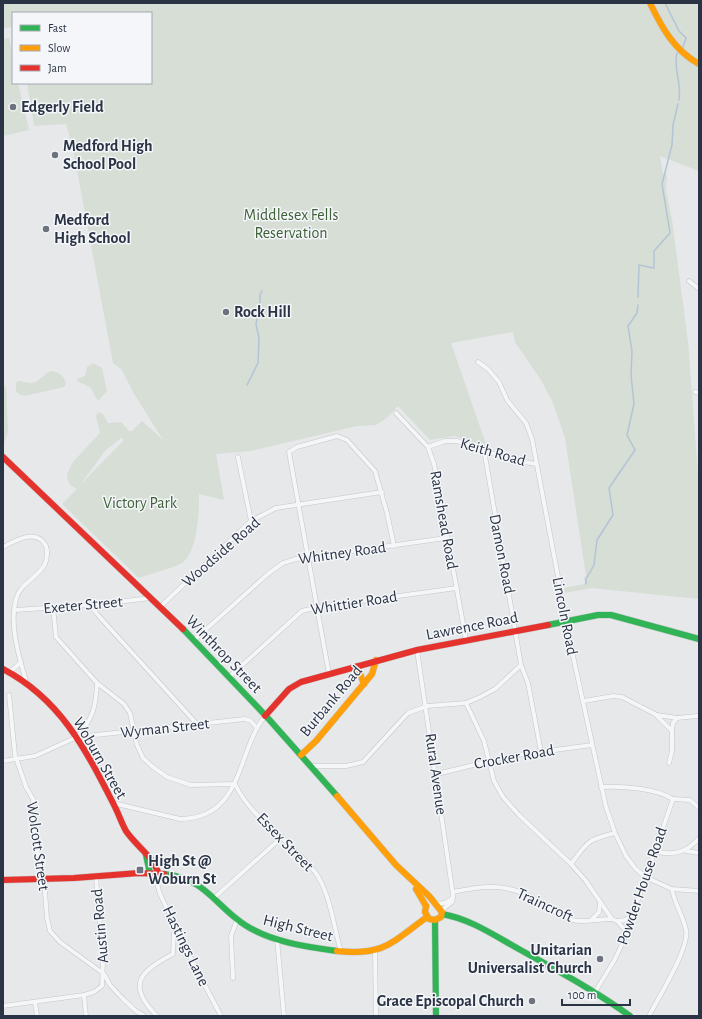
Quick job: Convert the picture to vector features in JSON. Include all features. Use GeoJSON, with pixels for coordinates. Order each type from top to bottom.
{"type":"FeatureCollection","features":[{"type":"Feature","properties":{"kind":"main road"},"geometry":{"type":"LineString","coordinates":[[650,3],[658,23],[669,40],[683,54],[699,64]]}},
{"type":"Feature","properties":{"kind":"main road","name":"Winthrop Street"},"geometry":{"type":"LineString","coordinates":[[3,457],[194,640],[301,755],[412,882],[436,904]]}},
{"type":"Feature","properties":{"kind":"main road","name":"Lawrence Road"},"geometry":{"type":"LineString","coordinates":[[265,716],[294,685],[376,660],[417,650],[566,620],[598,615],[611,615],[699,639]]}},
{"type":"Feature","properties":{"kind":"main road","name":"Burbank Road"},"geometry":{"type":"LineString","coordinates":[[301,755],[316,741],[372,674],[376,660]]}},
{"type":"Feature","properties":{"kind":"main road"},"geometry":{"type":"LineString","coordinates":[[357,666],[364,684]]}},
{"type":"Feature","properties":{"kind":"main road","name":"Woburn Street"},"geometry":{"type":"LineString","coordinates":[[3,669],[26,682],[46,698],[76,737],[127,832],[146,855],[152,859],[155,874]]}},
{"type":"Feature","properties":{"kind":"main road","name":"High Street"},"geometry":{"type":"LineString","coordinates":[[3,880],[155,874],[189,880],[203,887],[237,920],[256,932],[277,939],[341,952],[375,952],[391,944],[427,918]]}},
{"type":"Feature","properties":{"kind":"main road","name":"Winthrop Street"},"geometry":{"type":"LineString","coordinates":[[412,882],[426,906]]}},
{"type":"Feature","properties":{"kind":"main road"},"geometry":{"type":"LineString","coordinates":[[442,912],[440,918],[435,920],[427,918],[425,912],[426,906],[436,904],[442,912],[457,916],[469,922],[595,992],[630,1016]]}},
{"type":"Feature","properties":{"kind":"main road"},"geometry":{"type":"LineString","coordinates":[[435,920],[436,1016]]}},
{"type":"Feature","properties":{"kind":"street"},"geometry":{"type":"LineString","coordinates":[[689,281],[699,289]]}},
{"type":"Feature","properties":{"kind":"street","name":"Lincoln Road"},"geometry":{"type":"LineString","coordinates":[[478,362],[488,369],[499,382],[507,400],[526,423],[532,439],[566,620],[601,787],[615,833],[626,856],[635,868],[645,877]]}},
{"type":"Feature","properties":{"kind":"street","name":"Ramshead Road"},"geometry":{"type":"LineString","coordinates":[[396,414],[428,447],[434,464],[446,538],[466,640]]}},
{"type":"Feature","properties":{"kind":"street"},"geometry":{"type":"LineString","coordinates":[[329,674],[289,452],[298,447],[338,436],[346,440],[375,471],[382,492],[394,546]]}},
{"type":"Feature","properties":{"kind":"street","name":"Keith Road"},"geometry":{"type":"LineString","coordinates":[[428,447],[445,441],[457,441],[512,460],[536,464]]}},
{"type":"Feature","properties":{"kind":"street","name":"Damon Road"},"geometry":{"type":"LineString","coordinates":[[484,450],[521,665],[528,684],[541,752]]}},
{"type":"Feature","properties":{"kind":"street"},"geometry":{"type":"LineString","coordinates":[[238,456],[251,522]]}},
{"type":"Feature","properties":{"kind":"street","name":"Woodside Road"},"geometry":{"type":"LineString","coordinates":[[160,607],[251,522],[276,508],[382,492]]}},
{"type":"Feature","properties":{"kind":"street"},"geometry":{"type":"LineString","coordinates":[[3,547],[24,537],[36,537],[43,541],[47,548],[45,564],[38,573],[27,581],[16,598],[15,628],[26,682]]}},
{"type":"Feature","properties":{"kind":"street","name":"Whitney Road"},"geometry":{"type":"LineString","coordinates":[[194,640],[269,573],[283,563],[309,557],[446,538]]}},
{"type":"Feature","properties":{"kind":"street","name":"Whittier Road"},"geometry":{"type":"LineString","coordinates":[[229,678],[302,611],[318,607],[457,588]]}},
{"type":"Feature","properties":{"kind":"street","name":"Exeter Street"},"geometry":{"type":"LineString","coordinates":[[15,610],[92,605],[151,598]]}},
{"type":"Feature","properties":{"kind":"street"},"geometry":{"type":"LineString","coordinates":[[92,605],[96,613],[197,724]]}},
{"type":"Feature","properties":{"kind":"street"},"geometry":{"type":"LineString","coordinates":[[53,607],[56,637],[97,683],[124,704],[130,713],[137,745],[144,758],[167,777],[191,785],[234,784]]}},
{"type":"Feature","properties":{"kind":"street","name":"Rural Avenue"},"geometry":{"type":"LineString","coordinates":[[417,650],[437,774],[453,898]]}},
{"type":"Feature","properties":{"kind":"street"},"geometry":{"type":"LineString","coordinates":[[10,672],[21,662]]}},
{"type":"Feature","properties":{"kind":"street"},"geometry":{"type":"LineString","coordinates":[[310,766],[346,766],[363,762],[408,713],[427,706],[466,703],[495,689],[521,665]]}},
{"type":"Feature","properties":{"kind":"street"},"geometry":{"type":"LineString","coordinates":[[76,737],[87,725],[96,705],[97,683]]}},
{"type":"Feature","properties":{"kind":"street","name":"Wolcott Street"},"geometry":{"type":"LineString","coordinates":[[9,695],[15,755],[26,787],[33,799],[34,838],[44,879],[47,918],[50,931],[60,942],[104,974]]}},
{"type":"Feature","properties":{"kind":"street"},"geometry":{"type":"LineString","coordinates":[[584,701],[614,696],[622,698],[664,717],[677,718],[698,716]]}},
{"type":"Feature","properties":{"kind":"street"},"geometry":{"type":"LineString","coordinates":[[466,703],[484,741],[494,781],[503,797],[519,815],[571,864],[586,881],[612,919],[627,932]]}},
{"type":"Feature","properties":{"kind":"street"},"geometry":{"type":"LineString","coordinates":[[655,714],[672,731]]}},
{"type":"Feature","properties":{"kind":"street"},"geometry":{"type":"LineString","coordinates":[[112,803],[170,817],[188,819],[208,812],[226,797],[234,784],[242,768],[256,727],[265,716]]}},
{"type":"Feature","properties":{"kind":"street"},"geometry":{"type":"LineString","coordinates":[[669,763],[672,751],[673,724],[677,718]]}},
{"type":"Feature","properties":{"kind":"street","name":"Wyman Street"},"geometry":{"type":"LineString","coordinates":[[3,760],[35,756],[76,737],[245,719],[250,721],[256,727]]}},
{"type":"Feature","properties":{"kind":"street","name":"Crocker Road"},"geometry":{"type":"LineString","coordinates":[[437,774],[488,761],[592,745]]}},
{"type":"Feature","properties":{"kind":"street","name":"Essex Street"},"geometry":{"type":"LineString","coordinates":[[234,784],[248,804],[282,837],[316,874],[329,906],[341,952]]}},
{"type":"Feature","properties":{"kind":"street"},"geometry":{"type":"LineString","coordinates":[[601,787],[617,786],[663,793],[673,799],[690,800],[699,808]]}},
{"type":"Feature","properties":{"kind":"street","name":"Powder House Road"},"geometry":{"type":"LineString","coordinates":[[595,992],[614,961],[627,932],[673,799]]}},
{"type":"Feature","properties":{"kind":"street"},"geometry":{"type":"LineString","coordinates":[[571,864],[587,844],[600,837],[615,833]]}},
{"type":"Feature","properties":{"kind":"street"},"geometry":{"type":"LineString","coordinates":[[215,898],[282,837]]}},
{"type":"Feature","properties":{"kind":"street"},"geometry":{"type":"LineString","coordinates":[[686,851],[699,838]]}},
{"type":"Feature","properties":{"kind":"street"},"geometry":{"type":"LineString","coordinates":[[654,851],[669,853],[686,851],[699,853]]}},
{"type":"Feature","properties":{"kind":"street","name":"Hastings Lane"},"geometry":{"type":"LineString","coordinates":[[155,874],[160,894],[221,1016]]}},
{"type":"Feature","properties":{"kind":"street","name":"Austin Road"},"geometry":{"type":"LineString","coordinates":[[96,877],[101,923],[104,974]]}},
{"type":"Feature","properties":{"kind":"street"},"geometry":{"type":"LineString","coordinates":[[645,877],[672,889],[699,891]]}},
{"type":"Feature","properties":{"kind":"street","name":"Traincroft"},"geometry":{"type":"LineString","coordinates":[[453,892],[484,886],[506,887],[526,894],[568,918],[579,921],[612,919]]}},
{"type":"Feature","properties":{"kind":"street"},"geometry":{"type":"LineString","coordinates":[[649,1016],[681,954],[686,940],[686,930],[672,889]]}},
{"type":"Feature","properties":{"kind":"street"},"geometry":{"type":"LineString","coordinates":[[436,904],[445,903],[453,898]]}},
{"type":"Feature","properties":{"kind":"street"},"geometry":{"type":"LineString","coordinates":[[442,912],[452,902],[453,898]]}},
{"type":"Feature","properties":{"kind":"street","name":"Traincroft"},"geometry":{"type":"LineString","coordinates":[[590,920],[599,912],[600,902]]}},
{"type":"Feature","properties":{"kind":"street"},"geometry":{"type":"LineString","coordinates":[[617,922],[625,920],[632,915]]}},
{"type":"Feature","properties":{"kind":"street"},"geometry":{"type":"LineString","coordinates":[[233,978],[231,936],[237,920]]}},
{"type":"Feature","properties":{"kind":"street"},"geometry":{"type":"LineString","coordinates":[[157,1016],[148,1007],[142,995],[139,982],[143,973],[152,965],[173,954],[174,933],[176,927]]}},
{"type":"Feature","properties":{"kind":"street"},"geometry":{"type":"LineString","coordinates":[[277,939],[284,1016]]}},
{"type":"Feature","properties":{"kind":"street"},"geometry":{"type":"LineString","coordinates":[[375,952],[376,1016]]}},
{"type":"Feature","properties":{"kind":"street"},"geometry":{"type":"LineString","coordinates":[[3,1006],[84,995],[94,992],[102,986],[104,974]]}},
{"type":"Feature","properties":{"kind":"street"},"geometry":{"type":"LineString","coordinates":[[104,974],[110,985],[123,1000],[136,1012],[143,1015]]}},
{"type":"Feature","properties":{"kind":"street"},"geometry":{"type":"LineString","coordinates":[[84,995],[86,1016]]}},
{"type":"Feature","properties":{"kind":"street"},"geometry":{"type":"LineString","coordinates":[[35,1002],[37,1016]]}},
{"type":"Feature","properties":{"kind":"green space","name":"Middlesex Fells Reservation"},"geometry":{"type":"Polygon","coordinates":[[[3,3],[699,3],[699,171],[660,156],[663,174],[666,174],[667,176],[666,190],[672,220],[688,342],[699,486],[699,599],[592,588],[565,593],[564,588],[585,584],[584,577],[586,576],[565,438],[553,403],[541,380],[515,342],[513,332],[451,343],[487,447],[454,436],[430,440],[398,406],[387,418],[376,425],[357,426],[251,451],[216,454],[224,500],[199,494],[198,522],[194,543],[191,552],[186,559],[180,564],[139,578],[62,504],[77,489],[70,485],[67,478],[73,462],[100,433],[96,416],[98,412],[103,414],[108,423],[121,422],[129,431],[132,431],[142,421],[163,440],[133,392],[122,370],[113,363],[73,149],[66,124],[34,126],[27,84],[152,84],[152,12],[12,12],[12,27],[3,28],[3,3]],[[121,438],[105,451],[80,485],[124,440],[121,438]]]}},
{"type":"Feature","properties":{"kind":"green space","name":"Edgerly Field"},"geometry":{"type":"Polygon","coordinates":[[[9,38],[12,52],[12,84],[18,84],[29,130],[3,136],[3,39],[9,38]]]}},
{"type":"Feature","properties":{"kind":"green space"},"geometry":{"type":"Polygon","coordinates":[[[92,364],[102,368],[107,391],[98,401],[90,387],[77,381],[77,379],[85,376],[87,367],[92,364]]]}},
{"type":"Feature","properties":{"kind":"green space"},"geometry":{"type":"Polygon","coordinates":[[[52,371],[63,377],[66,384],[64,387],[25,396],[16,391],[16,383],[18,381],[32,383],[52,371]]]}},
{"type":"Feature","properties":{"kind":"green space"},"geometry":{"type":"Polygon","coordinates":[[[6,386],[8,431],[3,447],[3,389],[6,386]]]}},
{"type":"Feature","properties":{"kind":"waterway"},"geometry":{"type":"LineString","coordinates":[[665,3],[679,31],[686,38],[683,47]]}},
{"type":"Feature","properties":{"kind":"waterway"},"geometry":{"type":"LineString","coordinates":[[677,53],[676,64],[680,94],[679,100]]}},
{"type":"Feature","properties":{"kind":"waterway"},"geometry":{"type":"LineString","coordinates":[[638,297],[639,265],[654,268],[654,251],[670,233],[662,184],[672,145],[673,125],[678,104]]}},
{"type":"Feature","properties":{"kind":"waterway"},"geometry":{"type":"LineString","coordinates":[[247,385],[258,363],[259,338],[256,324],[260,305],[260,295],[262,291]]}},
{"type":"Feature","properties":{"kind":"waterway"},"geometry":{"type":"LineString","coordinates":[[586,584],[586,579],[594,565],[597,540],[613,515],[609,488],[635,450],[627,435],[634,404],[631,375],[632,351],[628,326],[637,313],[638,305]]}},
{"type":"Feature","properties":{"kind":"traffic: fast"},"geometry":{"type":"LineString","coordinates":[[548,625],[598,615],[611,615],[699,639]]}},
{"type":"Feature","properties":{"kind":"traffic: fast"},"geometry":{"type":"LineString","coordinates":[[183,629],[266,716],[337,796]]}},
{"type":"Feature","properties":{"kind":"traffic: fast"},"geometry":{"type":"LineString","coordinates":[[146,855],[150,873]]}},
{"type":"Feature","properties":{"kind":"traffic: fast"},"geometry":{"type":"LineString","coordinates":[[164,874],[179,877],[200,887],[234,917],[255,931],[266,936],[290,943],[337,951]]}},
{"type":"Feature","properties":{"kind":"traffic: fast"},"geometry":{"type":"LineString","coordinates":[[442,914],[462,919],[490,932],[589,989],[630,1016]]}},
{"type":"Feature","properties":{"kind":"traffic: fast"},"geometry":{"type":"LineString","coordinates":[[435,920],[436,1016]]}},
{"type":"Feature","properties":{"kind":"traffic: slow"},"geometry":{"type":"LineString","coordinates":[[650,3],[664,30],[670,38],[682,52],[699,64]]}},
{"type":"Feature","properties":{"kind":"traffic: slow"},"geometry":{"type":"LineString","coordinates":[[301,755],[316,741],[372,674],[376,660]]}},
{"type":"Feature","properties":{"kind":"traffic: slow"},"geometry":{"type":"LineString","coordinates":[[357,666],[364,684]]}},
{"type":"Feature","properties":{"kind":"traffic: slow"},"geometry":{"type":"LineString","coordinates":[[337,796],[396,865],[429,896],[442,912],[441,917],[435,920],[429,919],[425,912],[426,906]]}},
{"type":"Feature","properties":{"kind":"traffic: slow"},"geometry":{"type":"LineString","coordinates":[[416,889],[426,906]]}},
{"type":"Feature","properties":{"kind":"traffic: slow"},"geometry":{"type":"LineString","coordinates":[[337,951],[366,951],[386,946],[427,917]]}},
{"type":"Feature","properties":{"kind":"traffic: jam"},"geometry":{"type":"LineString","coordinates":[[3,457],[183,629]]}},
{"type":"Feature","properties":{"kind":"traffic: jam"},"geometry":{"type":"LineString","coordinates":[[265,716],[289,689],[301,682],[417,650],[548,625]]}},
{"type":"Feature","properties":{"kind":"traffic: jam"},"geometry":{"type":"LineString","coordinates":[[3,669],[23,681],[40,695],[69,727],[92,763],[115,806],[126,831],[148,856],[159,874]]}},
{"type":"Feature","properties":{"kind":"traffic: jam"},"geometry":{"type":"LineString","coordinates":[[3,880],[74,878],[139,873],[164,874]]}},
{"type":"Feature","properties":{"kind":"place","name":"Edgerly Field"},"geometry":{"type":"Point","coordinates":[13,107]}},
{"type":"Feature","properties":{"kind":"place","name":"Medford High School Pool"},"geometry":{"type":"Point","coordinates":[55,155]}},
{"type":"Feature","properties":{"kind":"place","name":"Medford High School"},"geometry":{"type":"Point","coordinates":[46,229]}},
{"type":"Feature","properties":{"kind":"place","name":"Rock Hill"},"geometry":{"type":"Point","coordinates":[226,312]}},
{"type":"Feature","properties":{"kind":"place","name":"High St @ Woburn St"},"geometry":{"type":"Point","coordinates":[140,870]}},
{"type":"Feature","properties":{"kind":"place","name":"Unitarian Universalist Church"},"geometry":{"type":"Point","coordinates":[600,959]}},
{"type":"Feature","properties":{"kind":"place","name":"Grace Episcopal Church"},"geometry":{"type":"Point","coordinates":[532,1001]}},
{"type":"Feature","properties":{"kind":"park label","name":"Victory Park"},"geometry":{"type":"Point","coordinates":[140,503]}}]}
